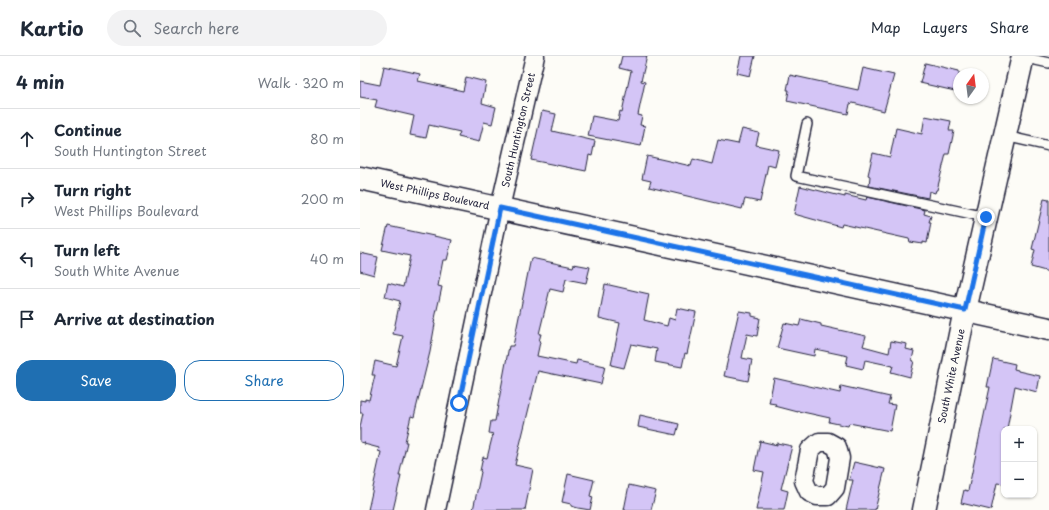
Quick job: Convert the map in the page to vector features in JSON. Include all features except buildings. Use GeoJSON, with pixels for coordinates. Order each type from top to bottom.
{"type":"FeatureCollection","features":[{"type":"Feature","properties":{"kind":"street","name":"South Huntington Street"},"geometry":{"type":"LineString","coordinates":[[436,510],[500,208],[535,56]]}},
{"type":"Feature","properties":{"kind":"street","name":"South White Avenue"},"geometry":{"type":"LineString","coordinates":[[924,510],[965,310],[1023,57]]}},
{"type":"Feature","properties":{"kind":"street","name":"West Phillips Boulevard"},"geometry":{"type":"LineString","coordinates":[[360,178],[1049,329]]}},
{"type":"Feature","properties":{"kind":"lane"},"geometry":{"type":"LineString","coordinates":[[1023,57],[1049,62]]}},
{"type":"Feature","properties":{"kind":"lane"},"geometry":{"type":"LineString","coordinates":[[807,124],[796,176],[986,217]]}},
{"type":"Feature","properties":{"kind":"lane"},"geometry":{"type":"LineString","coordinates":[[1005,136],[1049,146]]}},
{"type":"Feature","properties":{"kind":"route"},"geometry":{"type":"LineString","coordinates":[[459,403],[500,208],[965,310],[986,217]]}}]}
